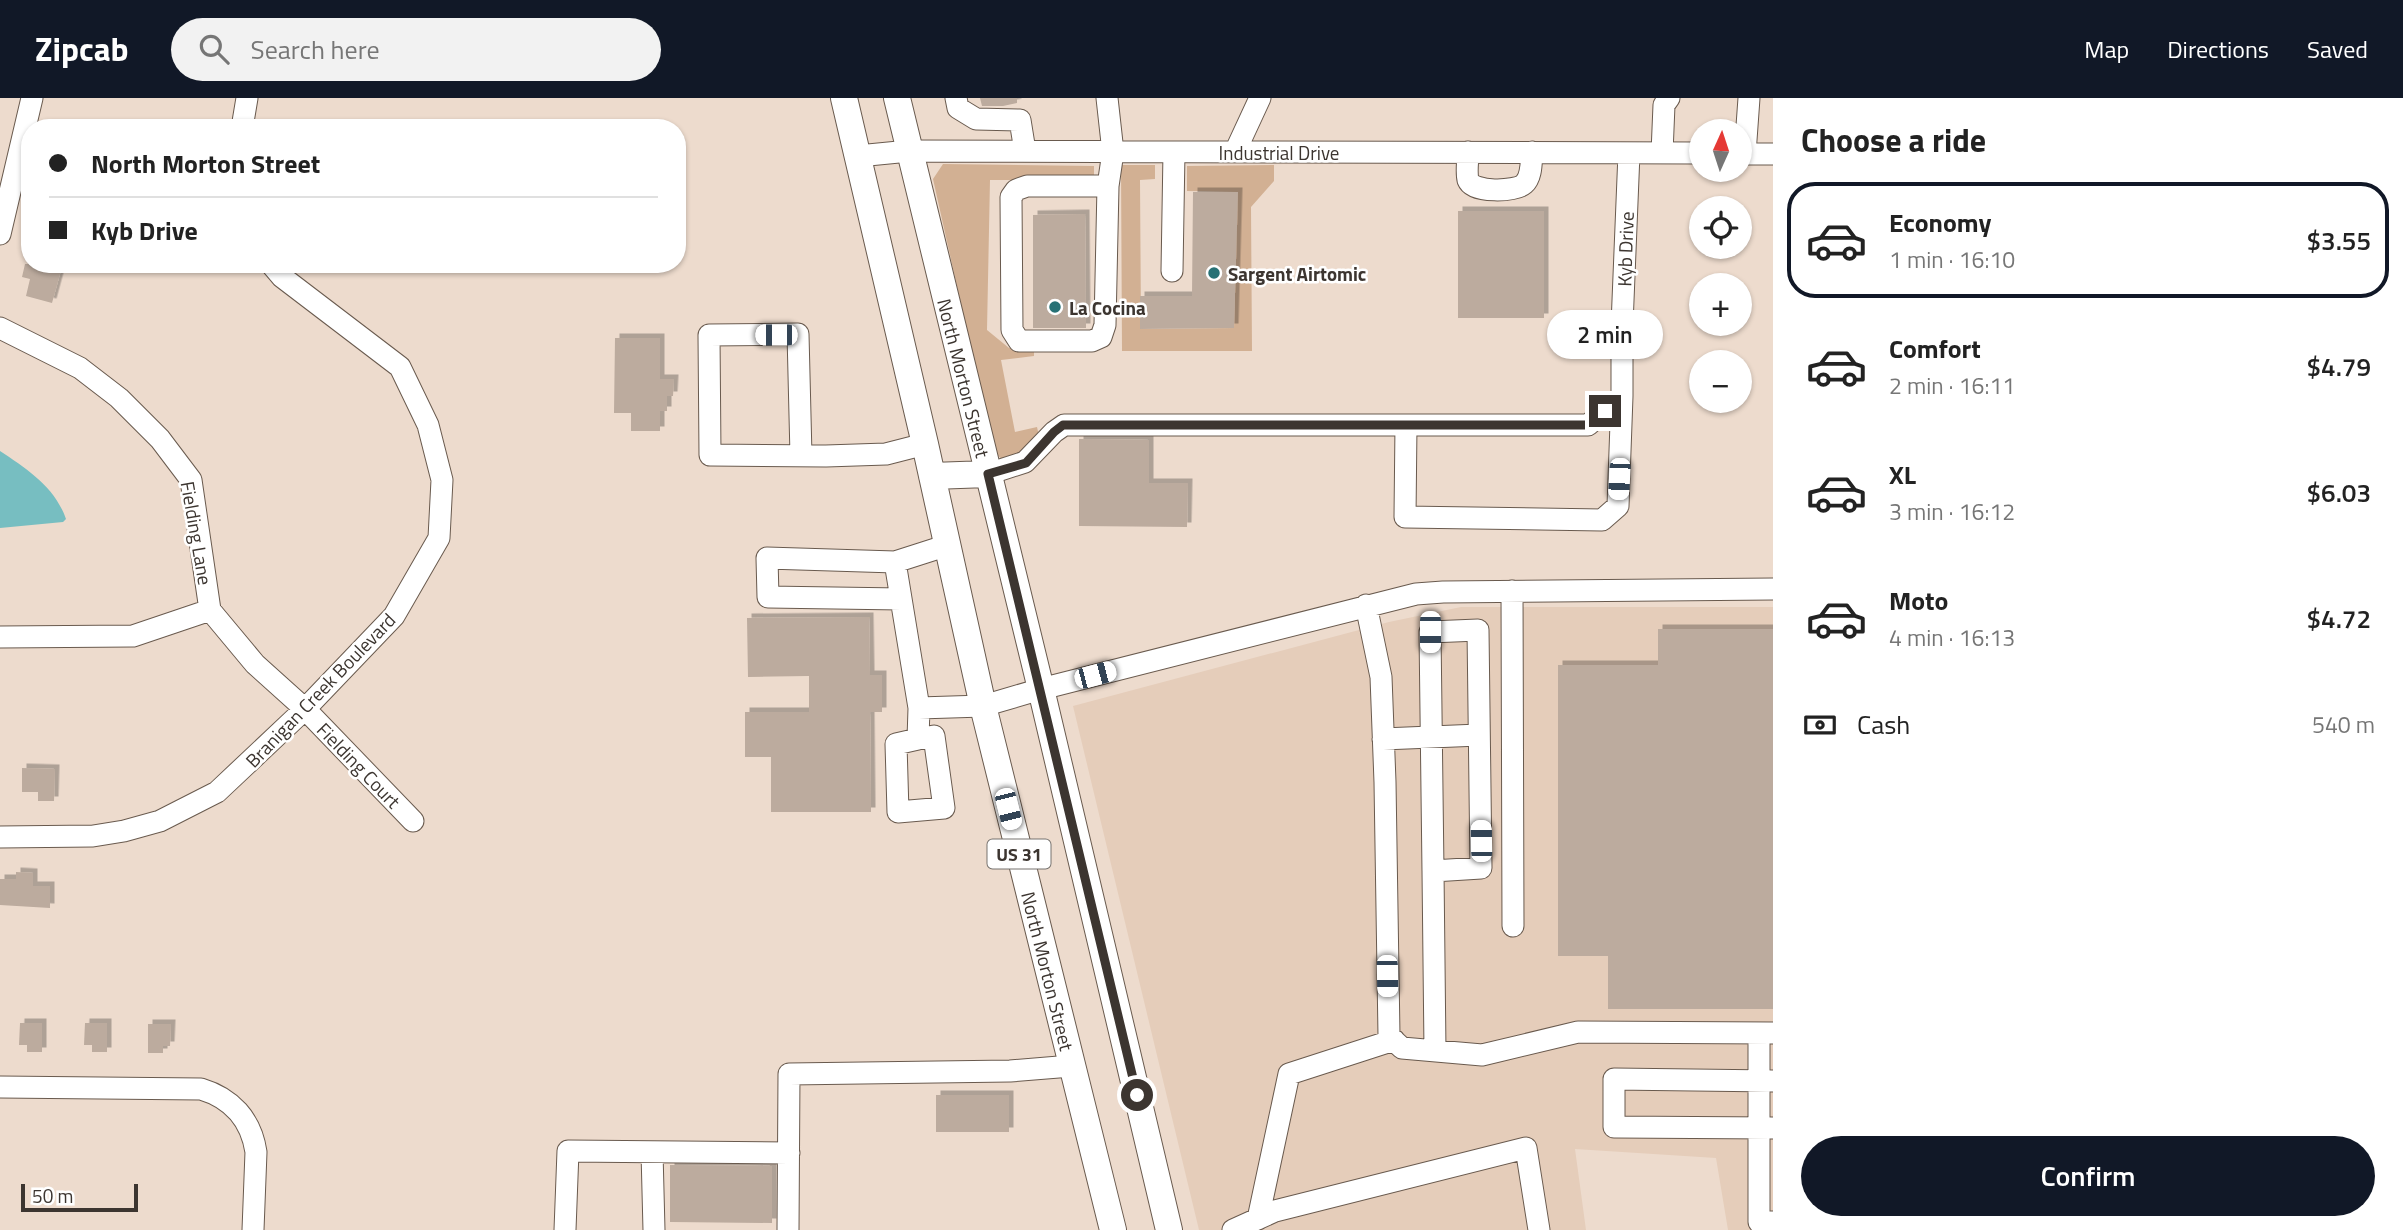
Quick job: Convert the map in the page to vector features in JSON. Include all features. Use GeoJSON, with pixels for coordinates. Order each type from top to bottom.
{"type":"FeatureCollection","features":[{"type":"Feature","properties":{"kind":"main road","name":"North Morton Street"},"geometry":{"type":"LineString","coordinates":[[844,98],[983,706],[1113,1230]]}},
{"type":"Feature","properties":{"kind":"main road","name":"North Morton Street"},"geometry":{"type":"LineString","coordinates":[[897,98],[1169,1230]]}},
{"type":"Feature","properties":{"kind":"main road"},"geometry":{"type":"LineString","coordinates":[[932,476],[988,474]]}},
{"type":"Feature","properties":{"kind":"street"},"geometry":{"type":"LineString","coordinates":[[27,119],[32,98]]}},
{"type":"Feature","properties":{"kind":"street"},"geometry":{"type":"LineString","coordinates":[[244,119],[247,98]]}},
{"type":"Feature","properties":{"kind":"street"},"geometry":{"type":"LineString","coordinates":[[956,98],[958,108],[976,119],[1020,120],[1025,151]]}},
{"type":"Feature","properties":{"kind":"street"},"geometry":{"type":"LineString","coordinates":[[1107,98],[1113,152],[1108,186],[1105,325],[1101,337],[1092,341],[1019,341],[1012,330],[1011,197],[1016,190],[1027,186],[1108,186]]}},
{"type":"Feature","properties":{"kind":"street"},"geometry":{"type":"LineString","coordinates":[[1235,152],[1260,98]]}},
{"type":"Feature","properties":{"kind":"street"},"geometry":{"type":"LineString","coordinates":[[1662,153],[1664,105],[1669,98]]}},
{"type":"Feature","properties":{"kind":"street"},"geometry":{"type":"LineString","coordinates":[[1746,119],[1749,98]]}},
{"type":"Feature","properties":{"kind":"street"},"geometry":{"type":"LineString","coordinates":[[0,234],[21,145]]}},
{"type":"Feature","properties":{"kind":"street","name":"Industrial Drive"},"geometry":{"type":"LineString","coordinates":[[858,156],[909,151],[1689,153]]}},
{"type":"Feature","properties":{"kind":"street"},"geometry":{"type":"LineString","coordinates":[[1172,271],[1174,152]]}},
{"type":"Feature","properties":{"kind":"street"},"geometry":{"type":"LineString","coordinates":[[1468,152],[1468,179],[1472,187],[1479,189],[1515,188],[1524,185],[1529,177],[1532,152]]}},
{"type":"Feature","properties":{"kind":"street","name":"Kyb Drive"},"geometry":{"type":"LineString","coordinates":[[1406,425],[1405,517],[1602,520],[1618,506],[1629,153]]}},
{"type":"Feature","properties":{"kind":"street"},"geometry":{"type":"LineString","coordinates":[[1752,154],[1773,154]]}},
{"type":"Feature","properties":{"kind":"street","name":"Branigan Creek Boulevard"},"geometry":{"type":"LineString","coordinates":[[0,837],[93,836],[124,831],[160,821],[217,792],[305,709],[394,615],[439,538],[442,480],[428,425],[400,368],[279,273]]}},
{"type":"Feature","properties":{"kind":"street","name":"Fielding Lane"},"geometry":{"type":"LineString","coordinates":[[0,328],[80,368],[119,398],[160,439],[191,480],[210,610],[255,664],[305,709]]}},
{"type":"Feature","properties":{"kind":"street"},"geometry":{"type":"LineString","coordinates":[[801,456],[799,334],[709,335],[710,455],[801,456],[886,454],[925,444]]}},
{"type":"Feature","properties":{"kind":"street"},"geometry":{"type":"LineString","coordinates":[[988,474],[1026,463],[1063,425],[1588,425],[1622,396]]}},
{"type":"Feature","properties":{"kind":"street"},"geometry":{"type":"LineString","coordinates":[[901,599],[768,597],[767,558],[895,562],[948,545]]}},
{"type":"Feature","properties":{"kind":"street"},"geometry":{"type":"LineString","coordinates":[[895,562],[919,708],[918,739]]}},
{"type":"Feature","properties":{"kind":"street"},"geometry":{"type":"LineString","coordinates":[[919,708],[983,706],[1416,594],[1773,589]]}},
{"type":"Feature","properties":{"kind":"street"},"geometry":{"type":"LineString","coordinates":[[1512,591],[1514,926]]}},
{"type":"Feature","properties":{"kind":"street"},"geometry":{"type":"LineString","coordinates":[[1366,605],[1381,677],[1389,1036],[1402,1048],[1482,1055],[1578,1032],[1766,1033],[1766,1173],[1759,1222],[1773,1222]]}},
{"type":"Feature","properties":{"kind":"street"},"geometry":{"type":"LineString","coordinates":[[0,637],[133,636],[210,610]]}},
{"type":"Feature","properties":{"kind":"street"},"geometry":{"type":"LineString","coordinates":[[1433,871],[1481,868],[1478,630],[1430,632],[1435,1051]]}},
{"type":"Feature","properties":{"kind":"street","name":"Fielding Court"},"geometry":{"type":"LineString","coordinates":[[305,709],[414,821]]}},
{"type":"Feature","properties":{"kind":"street"},"geometry":{"type":"LineString","coordinates":[[1383,739],[1479,735]]}},
{"type":"Feature","properties":{"kind":"street"},"geometry":{"type":"LineString","coordinates":[[1258,1219],[1289,1074],[1394,1040]]}},
{"type":"Feature","properties":{"kind":"street"},"geometry":{"type":"LineString","coordinates":[[788,1230],[789,1074],[1010,1071],[1071,1066]]}},
{"type":"Feature","properties":{"kind":"street"},"geometry":{"type":"LineString","coordinates":[[1766,1082],[1614,1079],[1614,1127],[1766,1128]]}},
{"type":"Feature","properties":{"kind":"street"},"geometry":{"type":"LineString","coordinates":[[0,1087],[201,1088],[223,1098],[243,1116],[254,1140],[256,1152],[253,1230]]}},
{"type":"Feature","properties":{"kind":"street"},"geometry":{"type":"LineString","coordinates":[[1233,1230],[1275,1211],[1526,1148],[1539,1230]]}},
{"type":"Feature","properties":{"kind":"street"},"geometry":{"type":"LineString","coordinates":[[565,1230],[568,1151],[789,1153]]}},
{"type":"Feature","properties":{"kind":"street"},"geometry":{"type":"LineString","coordinates":[[652,1152],[654,1230]]}},
{"type":"Feature","properties":{"kind":"shaded area"},"geometry":{"type":"Polygon","coordinates":[[[943,164],[1094,166],[1094,180],[990,180],[987,330],[1009,348],[1034,347],[1034,356],[1001,360],[1015,432],[1037,427],[1039,436],[1021,460],[1006,463],[994,452],[933,179],[943,164]]]}},
{"type":"Feature","properties":{"kind":"shaded area"},"geometry":{"type":"Polygon","coordinates":[[[1121,165],[1155,165],[1155,179],[1140,180],[1141,329],[1234,328],[1237,192],[1187,191],[1187,166],[1274,165],[1274,181],[1251,207],[1252,351],[1122,351],[1121,165]]]}},
{"type":"Feature","properties":{"kind":"shaded area"},"geometry":{"type":"Polygon","coordinates":[[[1461,607],[1773,607],[1773,1230],[1728,1230],[1716,1158],[1575,1149],[1586,1230],[1199,1230],[1073,706],[1389,622],[1461,607]]]}},
{"type":"Feature","properties":{"kind":"water"},"geometry":{"type":"Polygon","coordinates":[[[0,451],[30,472],[55,497],[66,519],[63,522],[0,528],[0,451]]]}},
{"type":"Feature","properties":{"kind":"building"},"geometry":{"type":"Polygon","coordinates":[[[980,98],[1017,98],[1017,103],[982,106],[980,98]]]}},
{"type":"Feature","properties":{"kind":"building","name":"Sargent Airtomic"},"geometry":{"type":"Polygon","coordinates":[[[1193,192],[1238,192],[1234,328],[1140,329],[1140,296],[1192,296],[1193,192]]]}},
{"type":"Feature","properties":{"kind":"building"},"geometry":{"type":"Polygon","coordinates":[[[1458,211],[1544,211],[1544,318],[1458,318],[1458,211]]]}},
{"type":"Feature","properties":{"kind":"building"},"geometry":{"type":"Polygon","coordinates":[[[1085,214],[1086,328],[1033,328],[1033,215],[1085,214]]]}},
{"type":"Feature","properties":{"kind":"building"},"geometry":{"type":"Polygon","coordinates":[[[23,273],[60,273],[52,303],[26,296],[30,279],[22,277],[23,273]]]}},
{"type":"Feature","properties":{"kind":"building"},"geometry":{"type":"Polygon","coordinates":[[[615,338],[660,338],[660,379],[674,379],[673,396],[667,396],[667,411],[660,411],[660,431],[631,431],[631,413],[614,413],[615,338]]]}},
{"type":"Feature","properties":{"kind":"building"},"geometry":{"type":"Polygon","coordinates":[[[1079,439],[1149,440],[1149,483],[1188,483],[1187,527],[1079,526],[1079,439]]]}},
{"type":"Feature","properties":{"kind":"building"},"geometry":{"type":"Polygon","coordinates":[[[869,617],[870,675],[882,675],[882,712],[870,712],[871,812],[771,812],[771,757],[745,757],[745,712],[809,712],[809,676],[748,677],[747,618],[869,617]]]}},
{"type":"Feature","properties":{"kind":"building"},"geometry":{"type":"Polygon","coordinates":[[[1658,629],[1773,629],[1773,1009],[1608,1009],[1608,956],[1558,956],[1558,665],[1658,665],[1658,629]]]}},
{"type":"Feature","properties":{"kind":"building"},"geometry":{"type":"Polygon","coordinates":[[[22,768],[55,769],[54,801],[38,801],[38,792],[22,792],[22,768]]]}},
{"type":"Feature","properties":{"kind":"building"},"geometry":{"type":"Polygon","coordinates":[[[16,872],[33,873],[33,886],[50,886],[50,908],[0,905],[0,879],[16,879],[16,872]]]}},
{"type":"Feature","properties":{"kind":"building"},"geometry":{"type":"Polygon","coordinates":[[[20,1023],[42,1023],[42,1052],[27,1052],[27,1045],[19,1045],[20,1023]]]}},
{"type":"Feature","properties":{"kind":"building"},"geometry":{"type":"Polygon","coordinates":[[[85,1023],[107,1023],[107,1052],[92,1052],[92,1045],[84,1045],[85,1023]]]}},
{"type":"Feature","properties":{"kind":"building"},"geometry":{"type":"Polygon","coordinates":[[[148,1024],[171,1024],[170,1046],[163,1046],[163,1053],[148,1053],[148,1024]]]}},
{"type":"Feature","properties":{"kind":"building"},"geometry":{"type":"Polygon","coordinates":[[[936,1095],[1009,1095],[1009,1132],[936,1132],[936,1095]]]}},
{"type":"Feature","properties":{"kind":"building"},"geometry":{"type":"Polygon","coordinates":[[[670,1165],[772,1166],[772,1223],[670,1222],[670,1165]]]}},
{"type":"Feature","properties":{"kind":"place","name":"Sargent Airtomic"},"geometry":{"type":"Point","coordinates":[1214,273]}},
{"type":"Feature","properties":{"kind":"place","name":"La Cocina"},"geometry":{"type":"Point","coordinates":[1055,307]}},
{"type":"Feature","properties":{"kind":"route"},"geometry":{"type":"LineString","coordinates":[[1137,1095],[988,474],[1026,463],[1063,425],[1588,425],[1605,411]]}}]}
